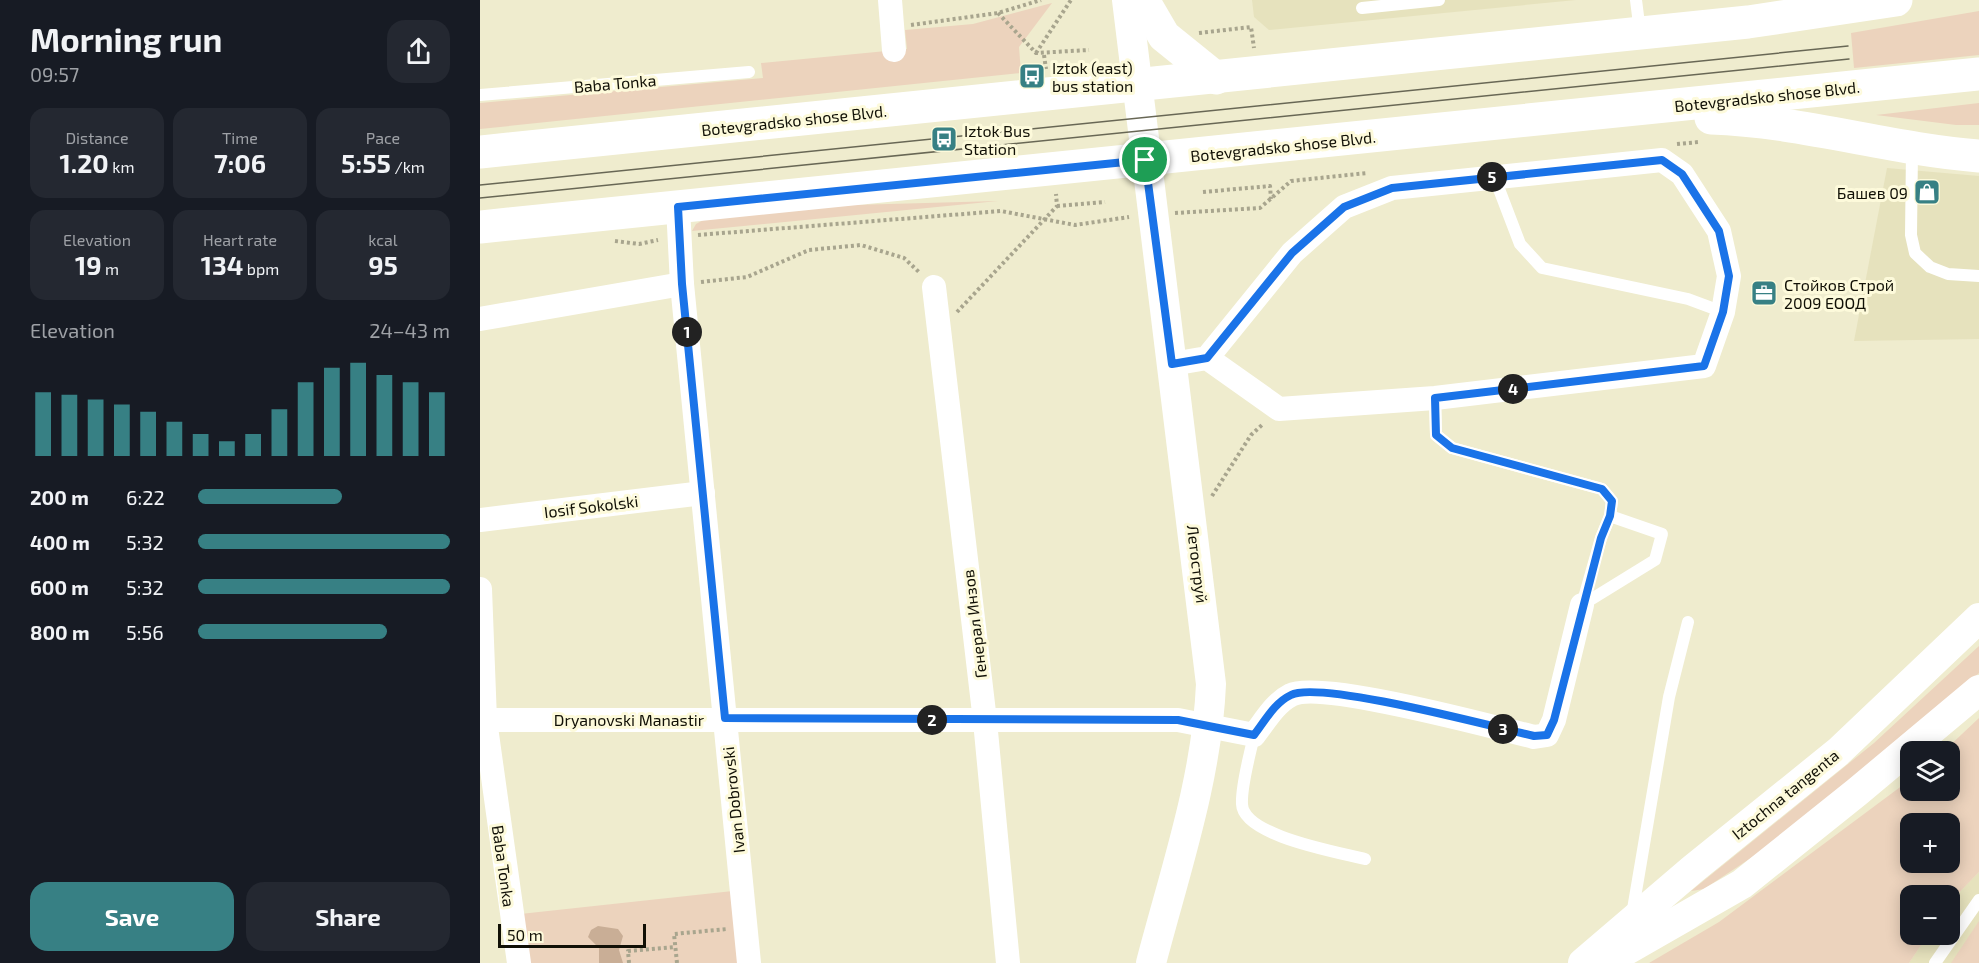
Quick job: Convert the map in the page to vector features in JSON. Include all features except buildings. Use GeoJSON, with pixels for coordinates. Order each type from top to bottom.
{"type":"FeatureCollection","features":[{"type":"Feature","properties":{"kind":"main road"},"geometry":{"type":"LineString","coordinates":[[1143,0],[1164,36],[1215,78]]}},
{"type":"Feature","properties":{"kind":"main road"},"geometry":{"type":"LineString","coordinates":[[1640,34],[1723,0]]}},
{"type":"Feature","properties":{"kind":"main road","name":"Botevgradsko shose Blvd."},"geometry":{"type":"LineString","coordinates":[[480,152],[1640,34],[1748,22],[1896,0]]}},
{"type":"Feature","properties":{"kind":"main road","name":"Botevgradsko shose Blvd."},"geometry":{"type":"LineString","coordinates":[[480,227],[679,222],[1054,169],[1979,74]]}},
{"type":"Feature","properties":{"kind":"main road"},"geometry":{"type":"LineString","coordinates":[[1596,113],[1743,119],[1794,126],[1912,149],[1979,156]]}},
{"type":"Feature","properties":{"kind":"street"},"geometry":{"type":"LineString","coordinates":[[890,0],[893,39]]}},
{"type":"Feature","properties":{"kind":"street","name":"Летоструй"},"geometry":{"type":"LineString","coordinates":[[1127,0],[1145,160],[1209,648],[1209,725],[1202,766],[1151,963]]}},
{"type":"Feature","properties":{"kind":"street"},"geometry":{"type":"LineString","coordinates":[[1172,364],[1207,358],[1292,253],[1344,207],[1392,188],[1662,160],[1682,174],[1719,231],[1729,276],[1723,312],[1704,366],[1435,398],[1279,409],[1207,358]]}},
{"type":"Feature","properties":{"kind":"street","name":"Ivan Dobrovski"},"geometry":{"type":"LineString","coordinates":[[679,222],[682,284],[749,963]]}},
{"type":"Feature","properties":{"kind":"street"},"geometry":{"type":"LineString","coordinates":[[480,319],[682,284]]}},
{"type":"Feature","properties":{"kind":"street","name":"Генерал Инзов"},"geometry":{"type":"LineString","coordinates":[[934,286],[985,721],[1008,963]]}},
{"type":"Feature","properties":{"kind":"street","name":"Iosif Sokolski"},"geometry":{"type":"LineString","coordinates":[[480,520],[703,493]]}},
{"type":"Feature","properties":{"kind":"street","name":"Baba Tonka"},"geometry":{"type":"LineString","coordinates":[[480,589],[482,720],[519,963]]}},
{"type":"Feature","properties":{"kind":"street"},"geometry":{"type":"LineString","coordinates":[[1254,735],[1276,705],[1292,694],[1312,691],[1386,702],[1534,736],[1547,735],[1554,720],[1582,605]]}},
{"type":"Feature","properties":{"kind":"street","name":"Iztochna tangenta"},"geometry":{"type":"LineString","coordinates":[[1583,963],[1838,752],[1979,618]]}},
{"type":"Feature","properties":{"kind":"street"},"geometry":{"type":"LineString","coordinates":[[1604,963],[1742,884],[1979,690]]}},
{"type":"Feature","properties":{"kind":"street","name":"Dryanovski Manastir"},"geometry":{"type":"LineString","coordinates":[[482,720],[725,718],[985,721],[1178,720],[1254,735]]}},
{"type":"Feature","properties":{"kind":"lane"},"geometry":{"type":"LineString","coordinates":[[1362,8],[1439,0]]}},
{"type":"Feature","properties":{"kind":"lane"},"geometry":{"type":"LineString","coordinates":[[1636,0],[1640,34]]}},
{"type":"Feature","properties":{"kind":"lane","name":"Baba Tonka"},"geometry":{"type":"LineString","coordinates":[[480,95],[749,72]]}},
{"type":"Feature","properties":{"kind":"lane"},"geometry":{"type":"LineString","coordinates":[[1912,149],[1911,235],[1915,253],[1930,267],[1948,274],[1979,276]]}},
{"type":"Feature","properties":{"kind":"lane"},"geometry":{"type":"LineString","coordinates":[[1494,176],[1520,244],[1542,268],[1688,299],[1723,312]]}},
{"type":"Feature","properties":{"kind":"lane"},"geometry":{"type":"LineString","coordinates":[[1435,398],[1436,435],[1452,448],[1602,489],[1612,501],[1610,516],[1601,538],[1582,605]]}},
{"type":"Feature","properties":{"kind":"lane"},"geometry":{"type":"LineString","coordinates":[[1582,605],[1655,560],[1662,534],[1610,516]]}},
{"type":"Feature","properties":{"kind":"lane"},"geometry":{"type":"LineString","coordinates":[[1630,922],[1669,698],[1688,622]]}},
{"type":"Feature","properties":{"kind":"lane"},"geometry":{"type":"LineString","coordinates":[[1254,735],[1242,806],[1248,821],[1264,831],[1365,859]]}},
{"type":"Feature","properties":{"kind":"lane"},"geometry":{"type":"LineString","coordinates":[[1935,963],[1979,900]]}},
{"type":"Feature","properties":{"kind":"path"},"geometry":{"type":"LineString","coordinates":[[893,39],[998,14],[1041,0]]}},
{"type":"Feature","properties":{"kind":"path"},"geometry":{"type":"LineString","coordinates":[[1036,53],[1071,0]]}},
{"type":"Feature","properties":{"kind":"path"},"geometry":{"type":"LineString","coordinates":[[998,14],[1036,53],[1089,50]]}},
{"type":"Feature","properties":{"kind":"path"},"geometry":{"type":"LineString","coordinates":[[1197,33],[1236,29]]}},
{"type":"Feature","properties":{"kind":"path"},"geometry":{"type":"LineString","coordinates":[[1054,169],[1057,206]]}},
{"type":"Feature","properties":{"kind":"path"},"geometry":{"type":"LineString","coordinates":[[604,240],[639,244],[679,222],[1001,211],[1075,225],[1152,214],[1260,208],[1271,199],[1270,186],[1203,192]]}},
{"type":"Feature","properties":{"kind":"path"},"geometry":{"type":"LineString","coordinates":[[939,331],[1057,206],[1105,202]]}},
{"type":"Feature","properties":{"kind":"path"},"geometry":{"type":"LineString","coordinates":[[682,284],[747,277],[809,250],[861,245],[904,258],[934,286]]}},
{"type":"Feature","properties":{"kind":"path"},"geometry":{"type":"LineString","coordinates":[[1193,527],[1251,435],[1279,409]]}},
{"type":"Feature","properties":{"kind":"path"},"geometry":{"type":"LineString","coordinates":[[677,963],[674,934],[745,927]]}},
{"type":"Feature","properties":{"kind":"path"},"geometry":{"type":"LineString","coordinates":[[629,963],[628,951],[675,947]]}},
{"type":"Feature","properties":{"kind":"shaded area"},"geometry":{"type":"Polygon","coordinates":[[[1252,0],[1576,0],[1269,30],[1254,17],[1252,0]]]}},
{"type":"Feature","properties":{"kind":"shaded area"},"geometry":{"type":"Polygon","coordinates":[[[1052,3],[1019,47],[1021,73],[480,129],[480,103],[763,78],[761,63],[907,49],[905,30],[973,24],[1052,3]]]}},
{"type":"Feature","properties":{"kind":"shaded area"},"geometry":{"type":"Polygon","coordinates":[[[1979,11],[1979,55],[1854,68],[1851,33],[1979,11]]]}},
{"type":"Feature","properties":{"kind":"shaded area"},"geometry":{"type":"Polygon","coordinates":[[[1979,103],[1979,125],[1956,125],[1876,115],[1979,103]]]}},
{"type":"Feature","properties":{"kind":"shaded area"},"geometry":{"type":"Polygon","coordinates":[[[1887,168],[1979,176],[1979,339],[1854,341],[1887,168]]]}},
{"type":"Feature","properties":{"kind":"shaded area"},"geometry":{"type":"Polygon","coordinates":[[[998,201],[692,231],[696,224],[709,217],[853,205],[998,201]]]}},
{"type":"Feature","properties":{"kind":"shaded area"},"geometry":{"type":"Polygon","coordinates":[[[1979,646],[1979,673],[1888,753],[1798,827],[1704,889],[1691,891],[1874,743],[1979,646]]]}},
{"type":"Feature","properties":{"kind":"shaded area"},"geometry":{"type":"Polygon","coordinates":[[[1979,718],[1979,872],[1960,892],[1960,885],[1900,885],[1900,945],[1921,945],[1909,963],[1649,963],[1719,922],[1900,787],[1900,801],[1960,801],[1960,741],[1955,741],[1979,718]]]}},
{"type":"Feature","properties":{"kind":"shaded area"},"geometry":{"type":"Polygon","coordinates":[[[1979,872],[1979,963],[1909,963],[1921,945],[1960,945],[1960,892],[1979,872]]]}},
{"type":"Feature","properties":{"kind":"shaded area"},"geometry":{"type":"Polygon","coordinates":[[[742,890],[749,963],[519,963],[511,915],[742,890]]]}},
{"type":"Feature","properties":{"kind":"shaded area"},"geometry":{"type":"Polygon","coordinates":[[[1979,921],[1979,963],[1951,963],[1979,921]]]}},
{"type":"Feature","properties":{"kind":"shaded area"},"geometry":{"type":"Polygon","coordinates":[[[598,926],[618,929],[623,936],[619,950],[623,963],[599,963],[599,948],[588,937],[591,930],[598,926]]]}},
{"type":"Feature","properties":{"kind":"tram line"},"geometry":{"type":"LineString","coordinates":[[480,185],[1848,46]]}},
{"type":"Feature","properties":{"kind":"tram line"},"geometry":{"type":"LineString","coordinates":[[480,198],[1849,59]]}},
{"type":"Feature","properties":{"kind":"place","name":"Iztok (east) bus station"},"geometry":{"type":"Point","coordinates":[1032,76]}},
{"type":"Feature","properties":{"kind":"place","name":"Iztok Bus Station"},"geometry":{"type":"Point","coordinates":[944,139]}},
{"type":"Feature","properties":{"kind":"place","name":"Башев 09"},"geometry":{"type":"Point","coordinates":[1927,192]}},
{"type":"Feature","properties":{"kind":"place","name":"Стойков Строй 2009 ЕООД"},"geometry":{"type":"Point","coordinates":[1764,293]}},
{"type":"Feature","properties":{"kind":"route"},"geometry":{"type":"LineString","coordinates":[[1145,160],[1172,364],[1207,358],[1292,253],[1344,207],[1392,188],[1662,160],[1682,174],[1719,231],[1729,276],[1723,312],[1704,366],[1435,398],[1436,435],[1452,448],[1602,489],[1612,501],[1610,516],[1601,538],[1582,605],[1554,720],[1547,735],[1534,736],[1386,702],[1312,691],[1292,694],[1276,705],[1254,735],[1178,720],[985,721],[725,718],[682,284],[678,207],[1145,160]]}}]}
